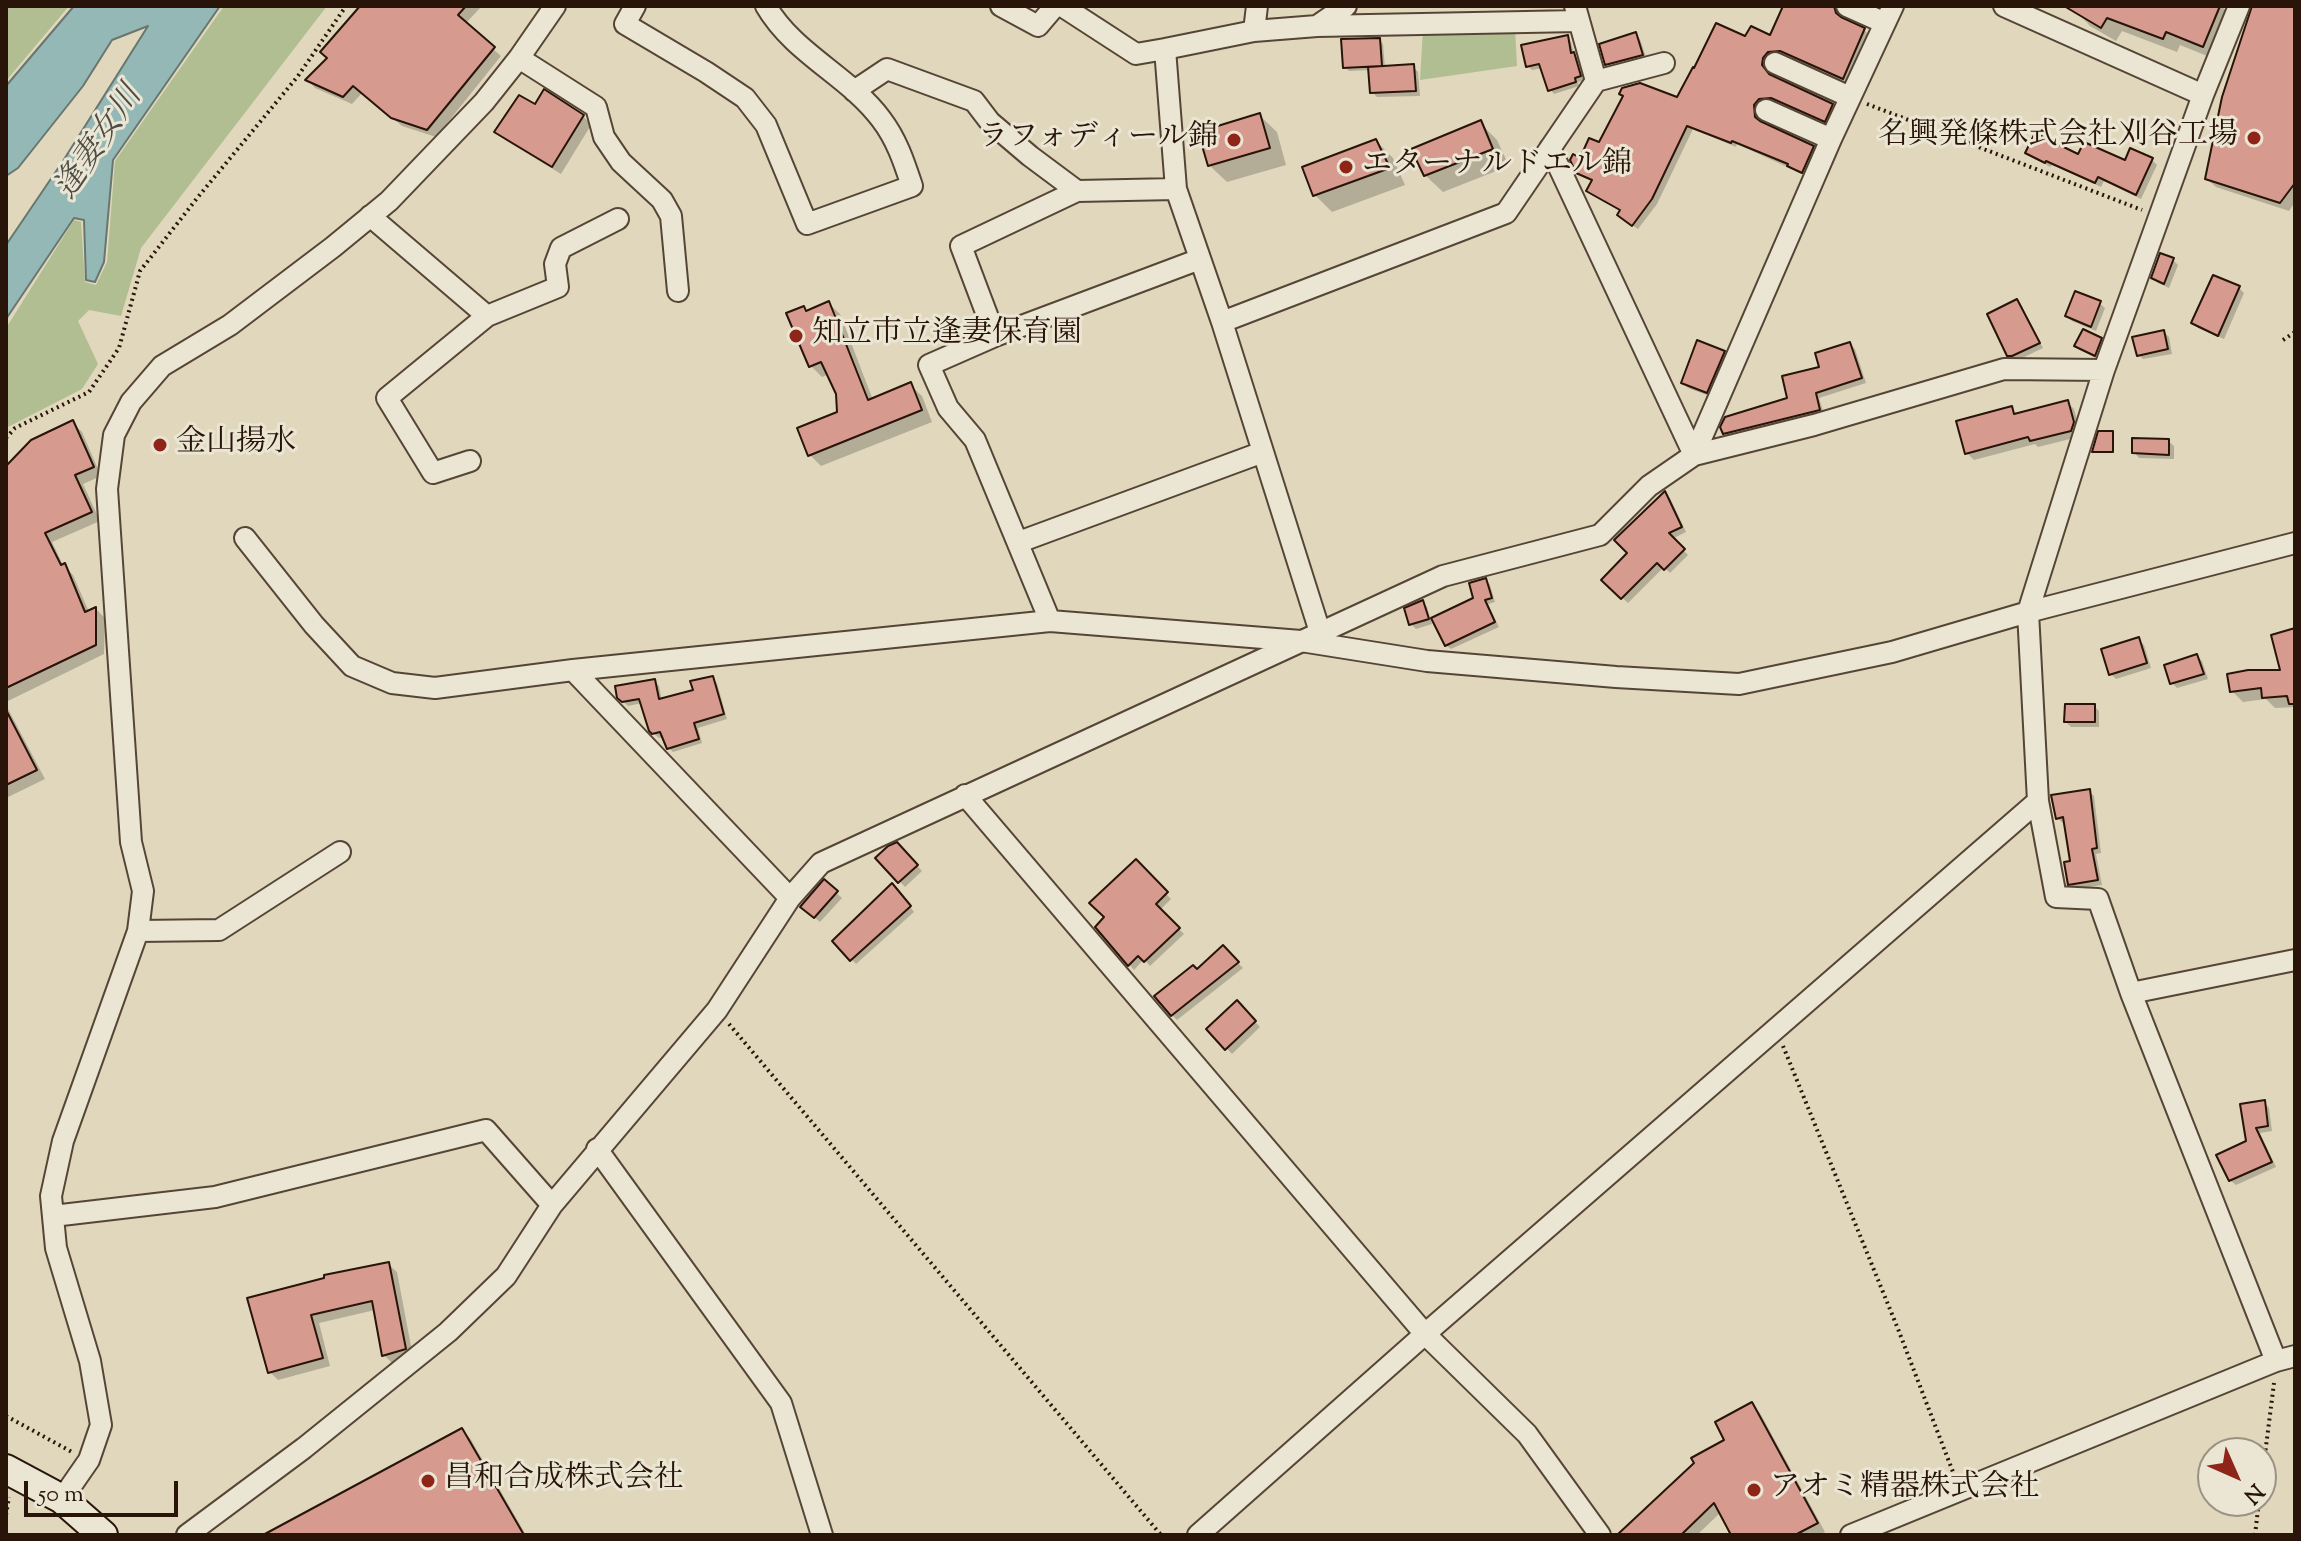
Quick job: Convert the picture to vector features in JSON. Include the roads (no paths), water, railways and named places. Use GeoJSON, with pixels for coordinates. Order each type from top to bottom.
{"type":"FeatureCollection","features":[{"type":"Feature","properties":{"kind":"main road"},"geometry":{"type":"LineString","coordinates":[[6,1469],[62,1499],[103,1535]]}},
{"type":"Feature","properties":{"kind":"street"},"geometry":{"type":"LineString","coordinates":[[62,1499],[89,1460],[101,1425],[90,1361],[56,1248],[51,1196],[63,1141],[138,931],[143,891],[131,842],[107,489],[114,435],[131,402],[162,366],[230,325],[389,201],[484,102],[555,6]]}},
{"type":"Feature","properties":{"kind":"street"},"geometry":{"type":"LineString","coordinates":[[635,6],[625,24],[745,98],[766,125],[807,224],[912,186],[899,147],[880,117],[792,38],[766,6]]}},
{"type":"Feature","properties":{"kind":"street"},"geometry":{"type":"LineString","coordinates":[[1001,6],[1038,26],[1055,6]]}},
{"type":"Feature","properties":{"kind":"street"},"geometry":{"type":"LineString","coordinates":[[1062,6],[1136,54],[1254,31],[1577,14],[1596,81]]}},
{"type":"Feature","properties":{"kind":"street"},"geometry":{"type":"LineString","coordinates":[[1254,31],[1257,6]]}},
{"type":"Feature","properties":{"kind":"street"},"geometry":{"type":"LineString","coordinates":[[1317,26],[1346,6]]}},
{"type":"Feature","properties":{"kind":"street"},"geometry":{"type":"LineString","coordinates":[[1694,455],[1831,139],[1889,14],[1847,6]]}},
{"type":"Feature","properties":{"kind":"street"},"geometry":{"type":"LineString","coordinates":[[2004,6],[2203,95]]}},
{"type":"Feature","properties":{"kind":"street"},"geometry":{"type":"LineString","coordinates":[[1851,1535],[2286,1359],[2131,993],[2098,899],[2056,897],[2038,801],[2028,612],[2104,370],[2203,95],[2239,6]]}},
{"type":"Feature","properties":{"kind":"street"},"geometry":{"type":"LineString","coordinates":[[1165,49],[1176,189],[1222,322],[1320,632]]}},
{"type":"Feature","properties":{"kind":"street"},"geometry":{"type":"LineString","coordinates":[[519,58],[596,107],[604,137],[621,162],[662,200],[671,216],[678,291]]}},
{"type":"Feature","properties":{"kind":"street"},"geometry":{"type":"LineString","coordinates":[[1222,322],[1506,213],[1596,81],[1664,63]]}},
{"type":"Feature","properties":{"kind":"street"},"geometry":{"type":"LineString","coordinates":[[1775,63],[1850,97]]}},
{"type":"Feature","properties":{"kind":"street"},"geometry":{"type":"LineString","coordinates":[[854,91],[887,69],[974,101],[990,122],[1077,191]]}},
{"type":"Feature","properties":{"kind":"street"},"geometry":{"type":"LineString","coordinates":[[1766,110],[1831,139]]}},
{"type":"Feature","properties":{"kind":"street"},"geometry":{"type":"LineString","coordinates":[[1550,148],[1694,455]]}},
{"type":"Feature","properties":{"kind":"street"},"geometry":{"type":"LineString","coordinates":[[995,336],[961,246],[1077,191],[1176,189]]}},
{"type":"Feature","properties":{"kind":"street"},"geometry":{"type":"LineString","coordinates":[[370,216],[487,316]]}},
{"type":"Feature","properties":{"kind":"street"},"geometry":{"type":"LineString","coordinates":[[470,461],[433,473],[387,398],[487,316],[558,287],[555,264],[561,248],[618,219]]}},
{"type":"Feature","properties":{"kind":"street"},"geometry":{"type":"LineString","coordinates":[[1050,621],[975,440],[948,408],[929,365],[995,336],[1200,259]]}},
{"type":"Feature","properties":{"kind":"street"},"geometry":{"type":"LineString","coordinates":[[187,1535],[304,1448],[448,1332],[506,1276],[552,1205],[717,1010],[790,898],[821,863],[1443,576],[1600,535],[1649,486],[1694,455],[1814,425],[2004,369],[2104,370]]}},
{"type":"Feature","properties":{"kind":"street"},"geometry":{"type":"LineString","coordinates":[[1019,542],[1263,452]]}},
{"type":"Feature","properties":{"kind":"street"},"geometry":{"type":"LineString","coordinates":[[245,538],[314,625],[352,666],[392,683],[435,688],[573,670],[1050,621],[1301,641],[1427,661],[1739,684],[1892,652],[2028,612],[2295,543]]}},
{"type":"Feature","properties":{"kind":"street"},"geometry":{"type":"LineString","coordinates":[[573,670],[790,898]]}},
{"type":"Feature","properties":{"kind":"street"},"geometry":{"type":"LineString","coordinates":[[965,795],[1425,1334],[1527,1434],[1600,1535]]}},
{"type":"Feature","properties":{"kind":"street"},"geometry":{"type":"LineString","coordinates":[[1198,1535],[2038,801]]}},
{"type":"Feature","properties":{"kind":"street"},"geometry":{"type":"LineString","coordinates":[[138,931],[219,930],[340,852]]}},
{"type":"Feature","properties":{"kind":"street"},"geometry":{"type":"LineString","coordinates":[[2131,993],[2295,960]]}},
{"type":"Feature","properties":{"kind":"street"},"geometry":{"type":"LineString","coordinates":[[53,1216],[215,1197],[486,1130],[552,1205]]}},
{"type":"Feature","properties":{"kind":"street"},"geometry":{"type":"LineString","coordinates":[[597,1149],[781,1403],[822,1535]]}},
{"type":"Feature","properties":{"kind":"water","name":"逢妻女川"},"geometry":{"type":"Polygon","coordinates":[[[74,6],[220,6],[113,160],[104,262],[95,282],[86,280],[84,220],[74,218],[6,319],[6,245],[148,26],[112,40],[83,86],[18,168],[6,176],[6,86],[74,6]]]}},
{"type":"Feature","properties":{"kind":"place","name":"名興発條株式会社刈谷工場"},"geometry":{"type":"Point","coordinates":[2254,138]}},
{"type":"Feature","properties":{"kind":"place","name":"ラフォディール錦"},"geometry":{"type":"Point","coordinates":[1234,140]}},
{"type":"Feature","properties":{"kind":"place","name":"エターナルドエル錦"},"geometry":{"type":"Point","coordinates":[1346,167]}},
{"type":"Feature","properties":{"kind":"place","name":"知立市立逢妻保育園"},"geometry":{"type":"Point","coordinates":[796,336]}},
{"type":"Feature","properties":{"kind":"place","name":"金山揚水"},"geometry":{"type":"Point","coordinates":[160,445]}},
{"type":"Feature","properties":{"kind":"place","name":"昌和合成株式会社"},"geometry":{"type":"Point","coordinates":[428,1481]}},
{"type":"Feature","properties":{"kind":"place","name":"アオミ精器株式会社"},"geometry":{"type":"Point","coordinates":[1754,1490]}}]}
